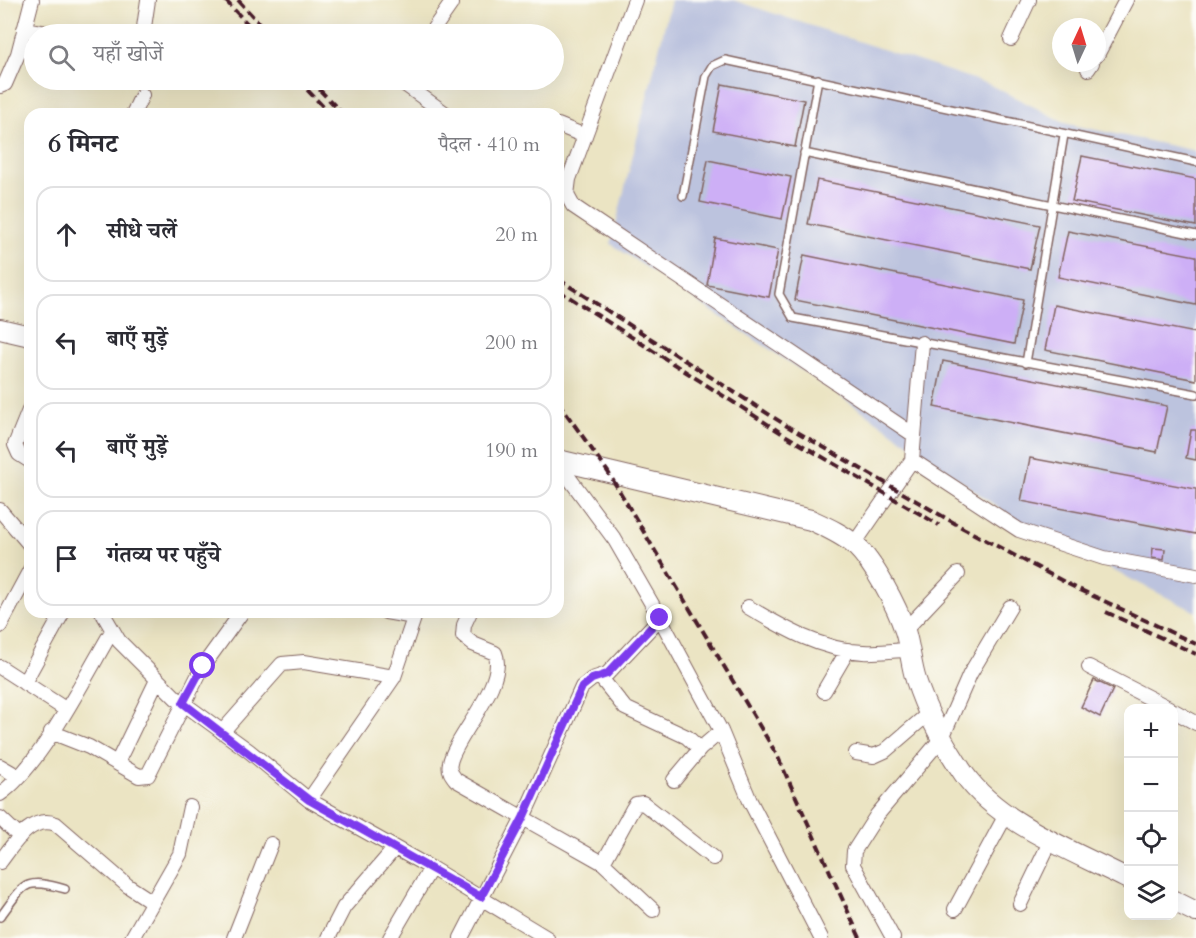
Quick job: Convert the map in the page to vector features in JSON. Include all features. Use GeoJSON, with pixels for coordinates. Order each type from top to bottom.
{"type":"FeatureCollection","features":[{"type":"Feature","properties":{"kind":"street"},"geometry":{"type":"LineString","coordinates":[[25,24],[32,0]]}},
{"type":"Feature","properties":{"kind":"street"},"geometry":{"type":"LineString","coordinates":[[144,24],[148,0]]}},
{"type":"Feature","properties":{"kind":"street"},"geometry":{"type":"LineString","coordinates":[[564,189],[635,0]]}},
{"type":"Feature","properties":{"kind":"street"},"geometry":{"type":"LineString","coordinates":[[1011,39],[1029,0]]}},
{"type":"Feature","properties":{"kind":"street"},"geometry":{"type":"LineString","coordinates":[[1106,38],[1126,0]]}},
{"type":"Feature","properties":{"kind":"street"},"geometry":{"type":"LineString","coordinates":[[437,24],[452,1]]}},
{"type":"Feature","properties":{"kind":"street"},"geometry":{"type":"LineString","coordinates":[[0,86],[5,84],[15,63],[24,29]]}},
{"type":"Feature","properties":{"kind":"street"},"geometry":{"type":"LineString","coordinates":[[413,90],[438,108]]}},
{"type":"Feature","properties":{"kind":"street"},"geometry":{"type":"LineString","coordinates":[[136,108],[142,95]]}},
{"type":"Feature","properties":{"kind":"street"},"geometry":{"type":"LineString","coordinates":[[564,127],[585,136]]}},
{"type":"Feature","properties":{"kind":"street"},"geometry":{"type":"LineString","coordinates":[[564,195],[573,206],[914,435]]}},
{"type":"Feature","properties":{"kind":"street"},"geometry":{"type":"LineString","coordinates":[[0,328],[24,334]]}},
{"type":"Feature","properties":{"kind":"street"},"geometry":{"type":"LineString","coordinates":[[854,544],[912,460],[922,343]]}},
{"type":"Feature","properties":{"kind":"street"},"geometry":{"type":"LineString","coordinates":[[24,423],[15,445],[19,454],[24,457]]}},
{"type":"Feature","properties":{"kind":"street"},"geometry":{"type":"LineString","coordinates":[[912,460],[1019,530],[1104,558],[1196,575]]}},
{"type":"Feature","properties":{"kind":"street"},"geometry":{"type":"LineString","coordinates":[[564,462],[811,520],[854,544],[868,561],[907,640],[915,677],[928,714],[965,775],[993,803],[1007,813],[1051,840],[1124,877]]}},
{"type":"Feature","properties":{"kind":"street"},"geometry":{"type":"LineString","coordinates":[[564,469],[615,540],[660,618],[721,731],[750,801],[821,938]]}},
{"type":"Feature","properties":{"kind":"street"},"geometry":{"type":"LineString","coordinates":[[0,510],[24,538]]}},
{"type":"Feature","properties":{"kind":"street"},"geometry":{"type":"LineString","coordinates":[[748,607],[806,639],[864,652],[907,640],[958,574]]}},
{"type":"Feature","properties":{"kind":"street"},"geometry":{"type":"LineString","coordinates":[[0,626],[24,581]]}},
{"type":"Feature","properties":{"kind":"street"},"geometry":{"type":"LineString","coordinates":[[893,938],[853,865],[852,857],[877,815],[942,738],[970,674],[1010,607]]}},
{"type":"Feature","properties":{"kind":"street"},"geometry":{"type":"LineString","coordinates":[[24,683],[60,618]]}},
{"type":"Feature","properties":{"kind":"street"},"geometry":{"type":"LineString","coordinates":[[105,618],[112,631],[157,680],[183,703],[309,800],[481,897],[546,938]]}},
{"type":"Feature","properties":{"kind":"street"},"geometry":{"type":"LineString","coordinates":[[51,732],[89,747],[139,776],[148,775],[183,703],[213,648],[233,618]]}},
{"type":"Feature","properties":{"kind":"street"},"geometry":{"type":"LineString","coordinates":[[309,800],[394,677],[414,618]]}},
{"type":"Feature","properties":{"kind":"street"},"geometry":{"type":"LineString","coordinates":[[467,618],[463,636],[473,644],[495,653],[497,664],[485,700],[449,767],[456,780],[603,863],[653,910]]}},
{"type":"Feature","properties":{"kind":"street"},"geometry":{"type":"LineString","coordinates":[[461,938],[523,818],[578,694],[586,682],[601,678],[660,618]]}},
{"type":"Feature","properties":{"kind":"street"},"geometry":{"type":"LineString","coordinates":[[0,794],[19,777],[51,732],[112,631]]}},
{"type":"Feature","properties":{"kind":"street"},"geometry":{"type":"LineString","coordinates":[[824,691],[848,650]]}},
{"type":"Feature","properties":{"kind":"street"},"geometry":{"type":"LineString","coordinates":[[222,732],[282,664],[304,662],[394,677]]}},
{"type":"Feature","properties":{"kind":"street"},"geometry":{"type":"LineString","coordinates":[[0,667],[65,709]]}},
{"type":"Feature","properties":{"kind":"street"},"geometry":{"type":"LineString","coordinates":[[1089,667],[1162,704]]}},
{"type":"Feature","properties":{"kind":"street"},"geometry":{"type":"LineString","coordinates":[[601,678],[625,708],[687,737],[700,749]]}},
{"type":"Feature","properties":{"kind":"street"},"geometry":{"type":"LineString","coordinates":[[117,763],[157,680]]}},
{"type":"Feature","properties":{"kind":"street"},"geometry":{"type":"LineString","coordinates":[[856,753],[874,756],[885,750],[928,714]]}},
{"type":"Feature","properties":{"kind":"street"},"geometry":{"type":"LineString","coordinates":[[1178,714],[1196,723]]}},
{"type":"Feature","properties":{"kind":"street"},"geometry":{"type":"LineString","coordinates":[[674,780],[700,749],[721,731]]}},
{"type":"Feature","properties":{"kind":"street"},"geometry":{"type":"LineString","coordinates":[[0,766],[19,777]]}},
{"type":"Feature","properties":{"kind":"street"},"geometry":{"type":"LineString","coordinates":[[603,863],[632,810],[636,804],[643,803],[713,858]]}},
{"type":"Feature","properties":{"kind":"street"},"geometry":{"type":"LineString","coordinates":[[132,938],[151,901],[180,854],[185,842],[190,807]]}},
{"type":"Feature","properties":{"kind":"street"},"geometry":{"type":"LineString","coordinates":[[956,909],[1007,813]]}},
{"type":"Feature","properties":{"kind":"street"},"geometry":{"type":"LineString","coordinates":[[0,818],[20,837]]}},
{"type":"Feature","properties":{"kind":"street"},"geometry":{"type":"LineString","coordinates":[[0,862],[20,837],[43,821],[56,824],[128,886],[151,901]]}},
{"type":"Feature","properties":{"kind":"street"},"geometry":{"type":"LineString","coordinates":[[1020,904],[1051,840]]}},
{"type":"Feature","properties":{"kind":"street"},"geometry":{"type":"LineString","coordinates":[[234,938],[271,844]]}},
{"type":"Feature","properties":{"kind":"street"},"geometry":{"type":"LineString","coordinates":[[328,938],[345,907],[395,848]]}},
{"type":"Feature","properties":{"kind":"street"},"geometry":{"type":"LineString","coordinates":[[390,938],[410,900],[431,868]]}},
{"type":"Feature","properties":{"kind":"street"},"geometry":{"type":"LineString","coordinates":[[1178,903],[1196,912]]}},
{"type":"Feature","properties":{"kind":"lane"},"geometry":{"type":"LineString","coordinates":[[683,196],[706,75],[712,66],[725,60],[1196,162]]}},
{"type":"Feature","properties":{"kind":"lane"},"geometry":{"type":"LineString","coordinates":[[818,79],[779,294],[792,318],[1196,394]]}},
{"type":"Feature","properties":{"kind":"lane"},"geometry":{"type":"LineString","coordinates":[[1026,363],[1064,135]]}},
{"type":"Feature","properties":{"kind":"lane"},"geometry":{"type":"LineString","coordinates":[[804,153],[1196,235]]}},
{"type":"Feature","properties":{"kind":"lane"},"geometry":{"type":"LineString","coordinates":[[0,917],[18,893],[29,883],[41,882],[65,889]]}},
{"type":"Feature","properties":{"kind":"shaded area"},"geometry":{"type":"Polygon","coordinates":[[[671,0],[733,0],[988,84],[1068,124],[1196,151],[1196,612],[1021,524],[870,416],[611,244],[671,0]]]}},
{"type":"Feature","properties":{"kind":"building"},"geometry":{"type":"Polygon","coordinates":[[[722,84],[804,100],[795,147],[713,131],[722,84]]]}},
{"type":"Feature","properties":{"kind":"building"},"geometry":{"type":"Polygon","coordinates":[[[1082,156],[1196,179],[1196,226],[1072,201],[1082,156]]]}},
{"type":"Feature","properties":{"kind":"building"},"geometry":{"type":"Polygon","coordinates":[[[708,160],[791,177],[782,219],[700,202],[708,160]]]}},
{"type":"Feature","properties":{"kind":"building"},"geometry":{"type":"Polygon","coordinates":[[[817,180],[1040,225],[1030,269],[808,224],[817,180]]]}},
{"type":"Feature","properties":{"kind":"building"},"geometry":{"type":"Polygon","coordinates":[[[1068,231],[1196,256],[1196,305],[1058,277],[1068,231]]]}},
{"type":"Feature","properties":{"kind":"building"},"geometry":{"type":"Polygon","coordinates":[[[715,238],[778,250],[769,297],[707,285],[715,238]]]}},
{"type":"Feature","properties":{"kind":"building"},"geometry":{"type":"Polygon","coordinates":[[[804,255],[1023,300],[1014,344],[795,300],[804,255]]]}},
{"type":"Feature","properties":{"kind":"building"},"geometry":{"type":"Polygon","coordinates":[[[1054,305],[1196,333],[1196,380],[1045,350],[1054,305]]]}},
{"type":"Feature","properties":{"kind":"building"},"geometry":{"type":"Polygon","coordinates":[[[943,361],[1167,406],[1157,452],[934,407],[943,361]]]}},
{"type":"Feature","properties":{"kind":"building"},"geometry":{"type":"Polygon","coordinates":[[[1191,430],[1196,430],[1196,460],[1186,458],[1191,430]]]}},
{"type":"Feature","properties":{"kind":"building"},"geometry":{"type":"Polygon","coordinates":[[[1030,458],[1196,489],[1196,534],[1021,501],[1030,458]]]}},
{"type":"Feature","properties":{"kind":"building"},"geometry":{"type":"Polygon","coordinates":[[[1153,548],[1165,549],[1164,560],[1152,558],[1153,548]]]}},
{"type":"Feature","properties":{"kind":"building"},"geometry":{"type":"Polygon","coordinates":[[[1094,680],[1113,689],[1100,717],[1081,707],[1094,680]]]}},
{"type":"Feature","properties":{"kind":"railway"},"geometry":{"type":"LineString","coordinates":[[225,0],[248,24]]}},
{"type":"Feature","properties":{"kind":"railway"},"geometry":{"type":"LineString","coordinates":[[238,0],[260,24]]}},
{"type":"Feature","properties":{"kind":"railway"},"geometry":{"type":"LineString","coordinates":[[307,90],[324,108]]}},
{"type":"Feature","properties":{"kind":"railway"},"geometry":{"type":"LineString","coordinates":[[320,90],[337,108]]}},
{"type":"Feature","properties":{"kind":"railway"},"geometry":{"type":"LineString","coordinates":[[564,283],[787,426],[963,528],[1072,586],[1196,644]]}},
{"type":"Feature","properties":{"kind":"railway"},"geometry":{"type":"LineString","coordinates":[[564,294],[783,434],[939,525]]}},
{"type":"Feature","properties":{"kind":"railway"},"geometry":{"type":"LineString","coordinates":[[564,410],[608,472],[777,755],[860,938]]}},
{"type":"Feature","properties":{"kind":"railway"},"geometry":{"type":"LineString","coordinates":[[1106,612],[1196,654]]}},
{"type":"Feature","properties":{"kind":"route"},"geometry":{"type":"LineString","coordinates":[[203,666],[183,703],[309,800],[481,897],[523,818],[582,687],[586,682],[607,674],[660,618]]}}]}
